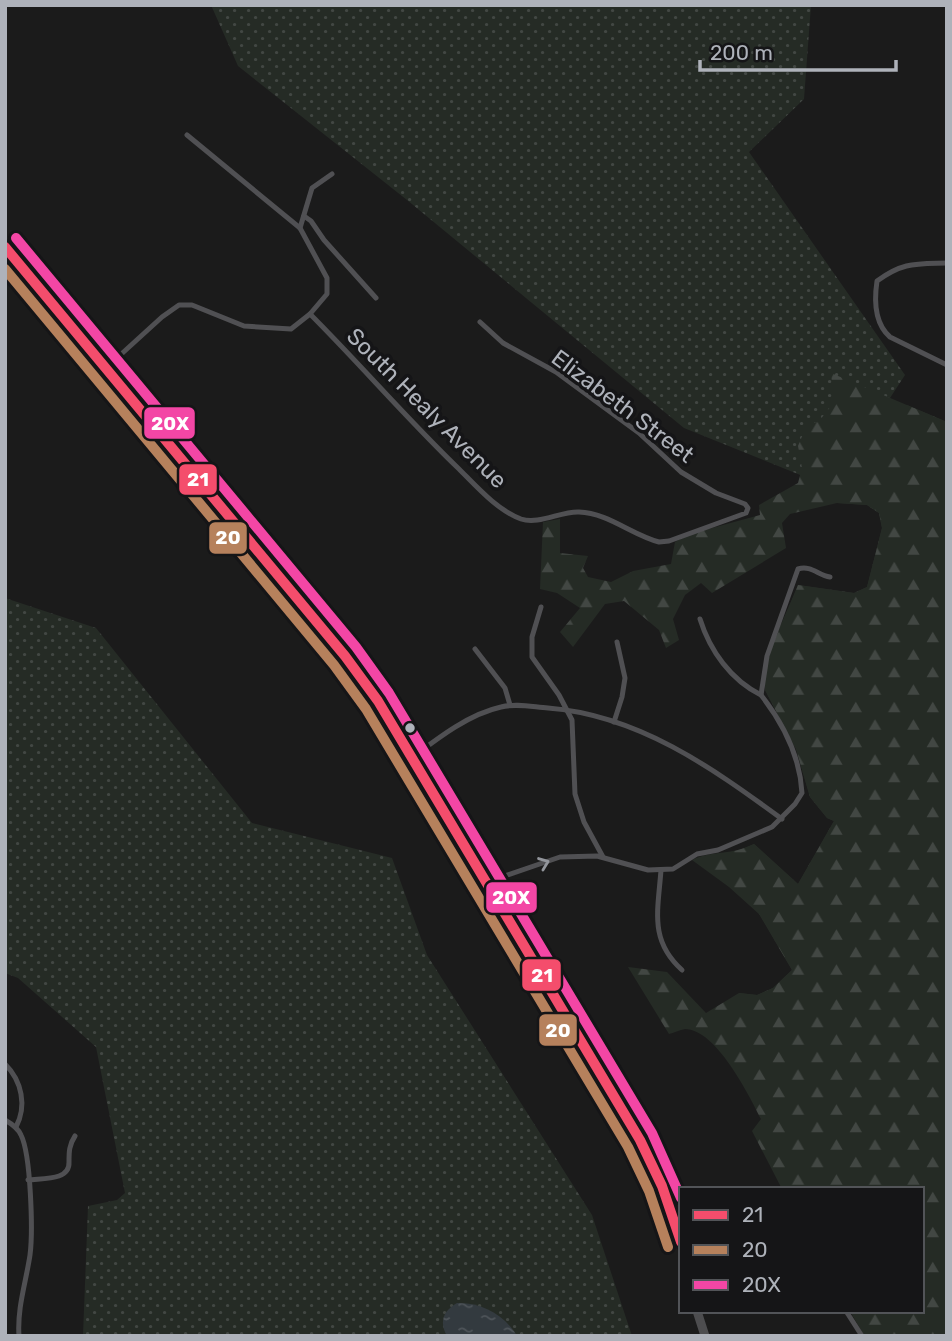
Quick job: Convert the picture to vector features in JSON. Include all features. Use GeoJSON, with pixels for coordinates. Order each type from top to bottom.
{"type":"FeatureCollection","features":[{"type":"Feature","properties":{"kind":"main road"},"geometry":{"type":"LineString","coordinates":[[5,247],[345,656],[378,701],[609,1087],[656,1173],[679,1236]]}},
{"type":"Feature","properties":{"kind":"main road"},"geometry":{"type":"LineString","coordinates":[[698,1313],[705,1336]]}},
{"type":"Feature","properties":{"kind":"street"},"geometry":{"type":"LineString","coordinates":[[106,368],[179,305],[192,305],[235,324],[249,327],[291,329],[325,297],[328,282],[300,228],[187,135]]}},
{"type":"Feature","properties":{"kind":"street"},"geometry":{"type":"LineString","coordinates":[[300,228],[313,188],[332,174]]}},
{"type":"Feature","properties":{"kind":"street"},"geometry":{"type":"LineString","coordinates":[[304,216],[376,298]]}},
{"type":"Feature","properties":{"kind":"street"},"geometry":{"type":"LineString","coordinates":[[947,263],[894,268],[877,281],[874,300],[882,330],[890,337],[947,365]]}},
{"type":"Feature","properties":{"kind":"street","name":"South Healy Avenue"},"geometry":{"type":"LineString","coordinates":[[310,314],[421,433],[493,501],[521,519],[532,520],[583,512],[602,517],[659,542],[741,516],[748,510]]}},
{"type":"Feature","properties":{"kind":"street","name":"Elizabeth Street"},"geometry":{"type":"LineString","coordinates":[[480,322],[503,344],[556,372],[639,433],[681,472],[716,493],[745,504],[748,510]]}},
{"type":"Feature","properties":{"kind":"street"},"geometry":{"type":"LineString","coordinates":[[761,695],[767,656],[798,569],[811,568],[822,576],[831,577]]}},
{"type":"Feature","properties":{"kind":"street"},"geometry":{"type":"LineString","coordinates":[[541,607],[532,636],[532,657],[567,709],[573,724],[575,794],[584,822],[603,858]]}},
{"type":"Feature","properties":{"kind":"street"},"geometry":{"type":"LineString","coordinates":[[486,882],[560,857],[603,858],[648,870],[673,869],[697,854],[730,845],[772,827],[782,819],[802,793],[792,748],[776,715],[761,695],[729,671],[707,640],[699,619]]}},
{"type":"Feature","properties":{"kind":"street"},"geometry":{"type":"LineString","coordinates":[[614,722],[625,678],[617,642]]}},
{"type":"Feature","properties":{"kind":"street"},"geometry":{"type":"LineString","coordinates":[[475,649],[505,688],[510,705]]}},
{"type":"Feature","properties":{"kind":"street"},"geometry":{"type":"LineString","coordinates":[[413,757],[466,722],[496,707],[510,705],[567,709],[614,722],[682,750],[782,819]]}},
{"type":"Feature","properties":{"kind":"street"},"geometry":{"type":"LineString","coordinates":[[661,870],[658,937],[667,957],[682,970]]}},
{"type":"Feature","properties":{"kind":"street"},"geometry":{"type":"LineString","coordinates":[[5,1064],[21,1089],[21,1114],[16,1127]]}},
{"type":"Feature","properties":{"kind":"street"},"geometry":{"type":"LineString","coordinates":[[5,1120],[16,1127],[23,1140],[28,1180],[30,1244],[19,1306],[19,1336]]}},
{"type":"Feature","properties":{"kind":"street"},"geometry":{"type":"LineString","coordinates":[[28,1180],[59,1176],[67,1172],[70,1166],[69,1146],[75,1136]]}},
{"type":"Feature","properties":{"kind":"street"},"geometry":{"type":"LineString","coordinates":[[847,1313],[862,1336]]}},
{"type":"Feature","properties":{"kind":"green space"},"geometry":{"type":"Polygon","coordinates":[[[211,5],[811,5],[804,99],[749,152],[905,375],[843,470],[907,405],[947,422],[947,1330],[865,1336],[851,1313],[924,1313],[924,1187],[920,1187],[739,993],[757,995],[773,988],[792,970],[743,886],[719,854],[754,844],[798,884],[834,821],[827,818],[810,797],[796,749],[765,690],[771,649],[798,585],[854,593],[867,587],[882,528],[879,513],[867,505],[837,503],[830,487],[684,428],[407,200],[238,66],[211,5]]]}},
{"type":"Feature","properties":{"kind":"green space"},"geometry":{"type":"Polygon","coordinates":[[[831,373],[947,422],[947,1336],[865,1336],[851,1313],[924,1313],[924,1187],[781,1187],[752,1131],[761,1119],[730,1065],[720,1051],[697,1032],[685,1029],[669,1034],[628,967],[667,972],[706,1013],[739,993],[757,995],[773,988],[792,970],[759,914],[729,887],[692,860],[754,844],[798,884],[834,821],[827,818],[810,797],[796,749],[765,690],[768,662],[798,585],[854,593],[867,587],[882,528],[879,513],[867,505],[837,503],[790,514],[782,523],[786,548],[712,593],[701,583],[685,595],[673,619],[679,640],[666,648],[659,630],[624,601],[605,604],[573,647],[560,632],[580,608],[557,593],[540,589],[543,522],[560,519],[560,553],[588,556],[583,568],[588,577],[611,582],[633,571],[671,564],[675,542],[690,534],[760,515],[759,505],[798,483],[802,468],[798,446],[806,427],[820,420],[834,402],[831,373]]]}},
{"type":"Feature","properties":{"kind":"green space"},"geometry":{"type":"Polygon","coordinates":[[[5,598],[96,628],[252,823],[392,858],[427,955],[592,1215],[632,1336],[83,1336],[88,1206],[117,1200],[125,1193],[96,1047],[18,978],[5,973],[5,598]]]}},
{"type":"Feature","properties":{"kind":"water"},"geometry":{"type":"Polygon","coordinates":[[[457,1303],[475,1305],[491,1311],[506,1322],[517,1336],[447,1336],[443,1326],[444,1317],[457,1303]]]}},
{"type":"Feature","properties":{"kind":"transit line","name":"20X"},"geometry":{"type":"LineString","coordinates":[[16,238],[356,647],[389,693],[652,1133],[679,1194]]}},
{"type":"Feature","properties":{"kind":"transit line","name":"21"},"geometry":{"type":"LineString","coordinates":[[5,247],[345,656],[378,701],[640,1140],[662,1186],[679,1236]]}},
{"type":"Feature","properties":{"kind":"transit line","name":"20"},"geometry":{"type":"LineString","coordinates":[[5,269],[334,665],[366,709],[628,1147],[649,1191],[668,1247]]}}]}
